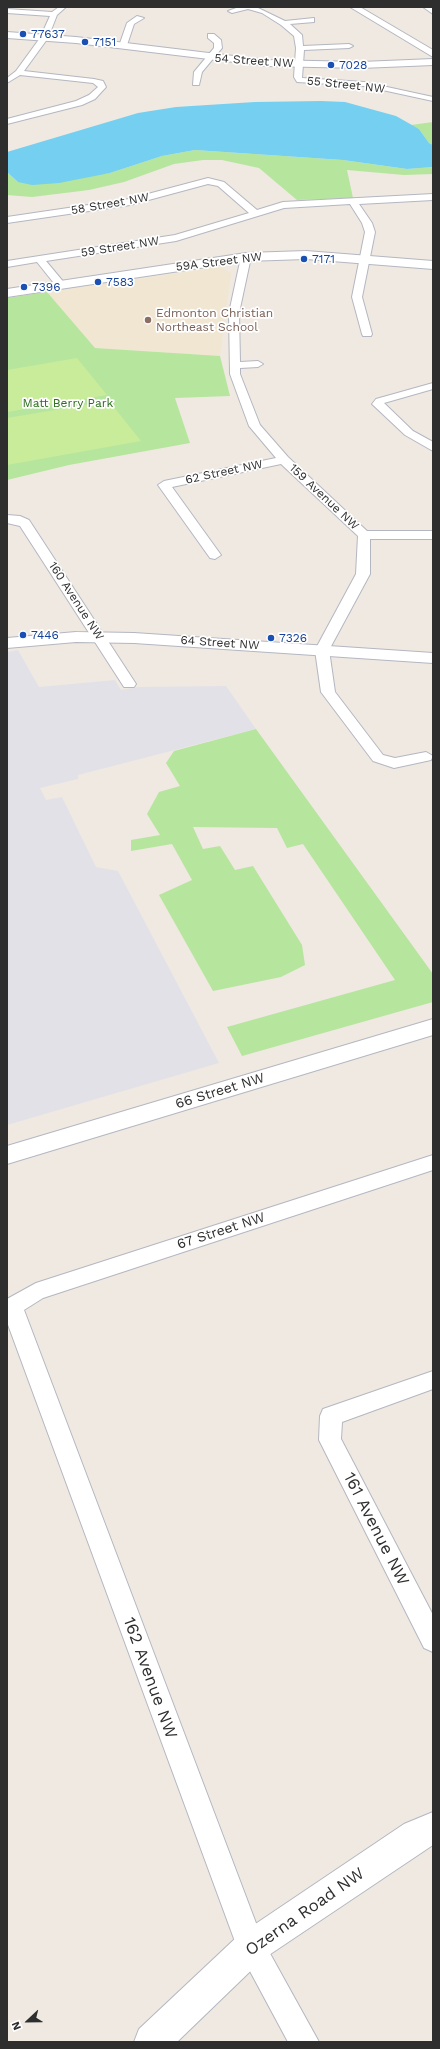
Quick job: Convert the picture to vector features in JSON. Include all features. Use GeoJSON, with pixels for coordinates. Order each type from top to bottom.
{"type":"FeatureCollection","features":[{"type":"Feature","properties":{"kind":"street"},"geometry":{"type":"LineString","coordinates":[[7,82],[19,73],[44,38],[54,14],[63,7]]}},
{"type":"Feature","properties":{"kind":"street"},"geometry":{"type":"LineString","coordinates":[[232,11],[248,7],[264,12],[284,23],[298,35],[300,48],[299,64]]}},
{"type":"Feature","properties":{"kind":"street"},"geometry":{"type":"LineString","coordinates":[[354,7],[433,54]]}},
{"type":"Feature","properties":{"kind":"street"},"geometry":{"type":"LineString","coordinates":[[367,7],[433,46]]}},
{"type":"Feature","properties":{"kind":"street"},"geometry":{"type":"LineString","coordinates":[[426,7],[433,12]]}},
{"type":"Feature","properties":{"kind":"street"},"geometry":{"type":"LineString","coordinates":[[7,11],[54,14]]}},
{"type":"Feature","properties":{"kind":"street"},"geometry":{"type":"LineString","coordinates":[[125,49],[131,23],[140,18]]}},
{"type":"Feature","properties":{"kind":"street"},"geometry":{"type":"LineString","coordinates":[[284,23],[311,20]]}},
{"type":"Feature","properties":{"kind":"street","name":"54 Street NW"},"geometry":{"type":"LineString","coordinates":[[7,36],[44,38],[125,49],[212,58],[299,64],[433,62]]}},
{"type":"Feature","properties":{"kind":"street"},"geometry":{"type":"LineString","coordinates":[[196,83],[198,72],[212,58],[219,46],[218,42],[211,36]]}},
{"type":"Feature","properties":{"kind":"street"},"geometry":{"type":"LineString","coordinates":[[300,48],[349,46]]}},
{"type":"Feature","properties":{"kind":"street","name":"54 Street NW"},"geometry":{"type":"LineString","coordinates":[[377,64],[433,59]]}},
{"type":"Feature","properties":{"kind":"street","name":"55 Street NW"},"geometry":{"type":"LineString","coordinates":[[299,64],[298,77],[300,80],[358,84],[391,89],[433,99]]}},
{"type":"Feature","properties":{"kind":"street"},"geometry":{"type":"LineString","coordinates":[[7,122],[79,103],[92,97],[102,87],[100,83],[94,81],[19,73]]}},
{"type":"Feature","properties":{"kind":"street","name":"55 Street NW"},"geometry":{"type":"LineString","coordinates":[[391,89],[401,85]]}},
{"type":"Feature","properties":{"kind":"street","name":"58 Street NW"},"geometry":{"type":"LineString","coordinates":[[7,220],[125,203],[165,194],[197,183],[211,181],[221,184],[255,213]]}},
{"type":"Feature","properties":{"kind":"street","name":"59 Street NW"},"geometry":{"type":"LineString","coordinates":[[7,264],[176,238],[255,213],[290,204],[433,198]]}},
{"type":"Feature","properties":{"kind":"street"},"geometry":{"type":"LineString","coordinates":[[353,202],[370,228],[357,297],[367,334]]}},
{"type":"Feature","properties":{"kind":"street"},"geometry":{"type":"LineString","coordinates":[[231,221],[244,227]]}},
{"type":"Feature","properties":{"kind":"street","name":"59A Street NW"},"geometry":{"type":"LineString","coordinates":[[7,293],[246,257],[306,255],[364,258],[433,266]]}},
{"type":"Feature","properties":{"kind":"street","name":"159 Avenue NW"},"geometry":{"type":"LineString","coordinates":[[246,257],[234,313],[235,374],[255,426],[284,460],[364,536],[363,574],[322,650]]}},
{"type":"Feature","properties":{"kind":"street"},"geometry":{"type":"LineString","coordinates":[[39,259],[61,285]]}},
{"type":"Feature","properties":{"kind":"street"},"geometry":{"type":"LineString","coordinates":[[235,365],[258,364]]}},
{"type":"Feature","properties":{"kind":"street"},"geometry":{"type":"LineString","coordinates":[[433,386],[380,401],[378,404],[409,433],[433,447]]}},
{"type":"Feature","properties":{"kind":"street","name":"62 Street NW"},"geometry":{"type":"LineString","coordinates":[[215,555],[164,485],[284,460]]}},
{"type":"Feature","properties":{"kind":"street","name":"160 Avenue NW"},"geometry":{"type":"LineString","coordinates":[[14,520],[25,523],[130,684]]}},
{"type":"Feature","properties":{"kind":"street"},"geometry":{"type":"LineString","coordinates":[[364,536],[433,535]]}},
{"type":"Feature","properties":{"kind":"street","name":"64 Street NW"},"geometry":{"type":"LineString","coordinates":[[7,643],[54,638],[134,638],[433,658]]}},
{"type":"Feature","properties":{"kind":"street"},"geometry":{"type":"LineString","coordinates":[[322,650],[328,692],[378,758],[394,764],[426,757]]}},
{"type":"Feature","properties":{"kind":"street","name":"66 Street NW"},"geometry":{"type":"LineString","coordinates":[[7,1155],[433,1027]]}},
{"type":"Feature","properties":{"kind":"street","name":"67 Street NW"},"geometry":{"type":"LineString","coordinates":[[12,1307],[36,1292],[433,1162]]}},
{"type":"Feature","properties":{"kind":"street","name":"162 Avenue NW"},"geometry":{"type":"LineString","coordinates":[[12,1307],[251,1947],[304,2042]]}},
{"type":"Feature","properties":{"kind":"street","name":"161 Avenue NW"},"geometry":{"type":"LineString","coordinates":[[433,1380],[330,1416],[330,1440],[433,1640]]}},
{"type":"Feature","properties":{"kind":"street","name":"Ozerna Road NW"},"geometry":{"type":"LineString","coordinates":[[152,2042],[251,1947],[416,1836],[433,1828]]}},
{"type":"Feature","properties":{"kind":"shaded area","name":"Edmonton Christian Northeast School"},"geometry":{"type":"Polygon","coordinates":[[[213,268],[223,268],[231,273],[220,356],[95,348],[47,292],[213,268]]]}},
{"type":"Feature","properties":{"kind":"shaded area"},"geometry":{"type":"Polygon","coordinates":[[[18,650],[39,687],[115,680],[121,690],[139,687],[226,686],[256,729],[78,775],[78,779],[40,788],[46,800],[62,797],[96,867],[118,871],[219,1063],[7,1125],[7,652],[18,650]]]}},
{"type":"Feature","properties":{"kind":"green space"},"geometry":{"type":"Polygon","coordinates":[[[433,122],[433,145],[429,143],[419,129],[411,125],[433,122]]]}},
{"type":"Feature","properties":{"kind":"green space"},"geometry":{"type":"Polygon","coordinates":[[[195,150],[343,160],[407,169],[433,167],[433,174],[404,175],[347,170],[353,198],[297,200],[259,168],[222,160],[203,160],[174,164],[124,182],[89,190],[32,197],[7,195],[7,172],[18,182],[110,173],[162,156],[195,150]]]}},
{"type":"Feature","properties":{"kind":"green space","name":"Matt Berry Park"},"geometry":{"type":"Polygon","coordinates":[[[47,292],[95,348],[220,356],[230,396],[175,398],[190,443],[69,465],[7,480],[7,298],[47,292]]]}},
{"type":"Feature","properties":{"kind":"green space"},"geometry":{"type":"Polygon","coordinates":[[[77,358],[107,395],[7,412],[7,370],[77,358]]]}},
{"type":"Feature","properties":{"kind":"green space"},"geometry":{"type":"Polygon","coordinates":[[[109,401],[141,441],[7,465],[7,418],[109,401]]]}},
{"type":"Feature","properties":{"kind":"green space"},"geometry":{"type":"Polygon","coordinates":[[[256,729],[433,974],[433,1002],[242,1056],[227,1027],[395,980],[303,844],[287,848],[277,828],[193,827],[203,849],[220,846],[235,870],[253,866],[302,945],[305,965],[281,977],[213,991],[159,895],[192,880],[172,844],[131,851],[131,840],[160,835],[147,814],[159,792],[180,786],[166,763],[174,751],[256,729]]]}},
{"type":"Feature","properties":{"kind":"water"},"geometry":{"type":"Polygon","coordinates":[[[255,102],[345,102],[396,116],[419,129],[429,143],[433,145],[433,167],[407,169],[343,160],[195,150],[162,156],[110,173],[59,183],[32,185],[18,182],[7,172],[7,152],[138,113],[176,107],[255,102]]]}},
{"type":"Feature","properties":{"kind":"place","name":"77637"},"geometry":{"type":"Point","coordinates":[23,34]}},
{"type":"Feature","properties":{"kind":"place","name":"7151"},"geometry":{"type":"Point","coordinates":[85,42]}},
{"type":"Feature","properties":{"kind":"place","name":"7028"},"geometry":{"type":"Point","coordinates":[331,65]}},
{"type":"Feature","properties":{"kind":"place","name":"7171"},"geometry":{"type":"Point","coordinates":[304,259]}},
{"type":"Feature","properties":{"kind":"place","name":"7583"},"geometry":{"type":"Point","coordinates":[98,282]}},
{"type":"Feature","properties":{"kind":"place","name":"7396"},"geometry":{"type":"Point","coordinates":[24,287]}},
{"type":"Feature","properties":{"kind":"place","name":"Edmonton Christian Northeast School"},"geometry":{"type":"Point","coordinates":[148,320]}},
{"type":"Feature","properties":{"kind":"place","name":"7446"},"geometry":{"type":"Point","coordinates":[23,635]}},
{"type":"Feature","properties":{"kind":"place","name":"7326"},"geometry":{"type":"Point","coordinates":[271,638]}}]}
